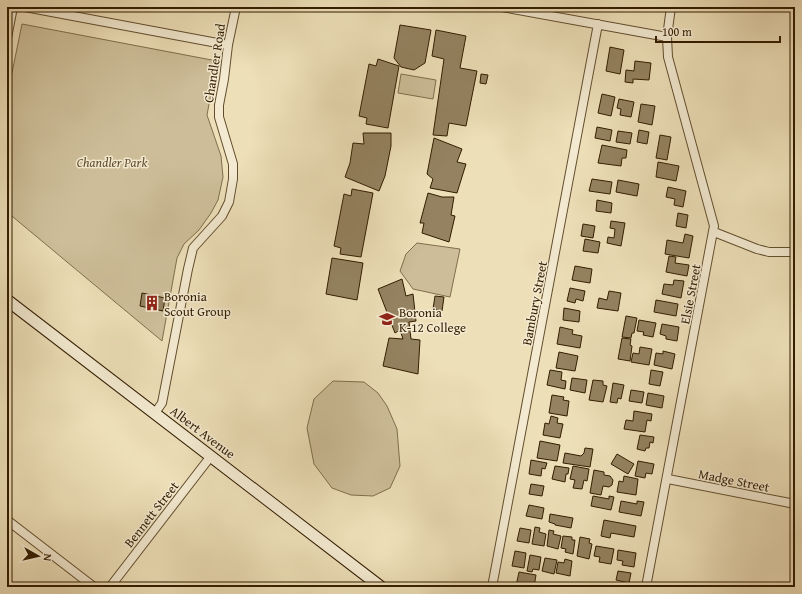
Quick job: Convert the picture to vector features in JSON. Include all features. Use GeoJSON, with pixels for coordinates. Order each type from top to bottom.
{"type":"FeatureCollection","features":[{"type":"Feature","properties":{"kind":"main road","name":"Albert Avenue"},"geometry":{"type":"LineString","coordinates":[[7,300],[381,587]]}},
{"type":"Feature","properties":{"kind":"street"},"geometry":{"type":"LineString","coordinates":[[7,38],[13,7]]}},
{"type":"Feature","properties":{"kind":"street"},"geometry":{"type":"LineString","coordinates":[[25,7],[228,45]]}},
{"type":"Feature","properties":{"kind":"street","name":"Chandler Road"},"geometry":{"type":"LineString","coordinates":[[155,413],[162,403],[193,248],[222,216],[229,202],[233,179],[232,164],[219,117],[219,105],[228,45],[236,7]]}},
{"type":"Feature","properties":{"kind":"street"},"geometry":{"type":"LineString","coordinates":[[507,7],[667,37]]}},
{"type":"Feature","properties":{"kind":"street","name":"Elsie Street"},"geometry":{"type":"LineString","coordinates":[[646,587],[668,479],[714,232],[712,215],[670,63],[667,37],[671,7]]}},
{"type":"Feature","properties":{"kind":"street","name":"Bambury Street"},"geometry":{"type":"LineString","coordinates":[[492,587],[598,24]]}},
{"type":"Feature","properties":{"kind":"street"},"geometry":{"type":"LineString","coordinates":[[714,232],[757,249],[769,252],[795,252]]}},
{"type":"Feature","properties":{"kind":"street","name":"Bennett Street"},"geometry":{"type":"LineString","coordinates":[[110,587],[211,456]]}},
{"type":"Feature","properties":{"kind":"street","name":"Madge Street"},"geometry":{"type":"LineString","coordinates":[[668,479],[795,504]]}},
{"type":"Feature","properties":{"kind":"street"},"geometry":{"type":"LineString","coordinates":[[7,520],[94,587]]}},
{"type":"Feature","properties":{"kind":"green space","name":"Chandler Park"},"geometry":{"type":"Polygon","coordinates":[[[22,24],[217,61],[207,115],[221,156],[223,177],[218,200],[211,213],[199,230],[184,244],[177,258],[162,341],[7,212],[7,97],[22,24]]]}},
{"type":"Feature","properties":{"kind":"green space"},"geometry":{"type":"Polygon","coordinates":[[[401,74],[436,80],[433,99],[398,93],[401,74]]]}},
{"type":"Feature","properties":{"kind":"green space"},"geometry":{"type":"Polygon","coordinates":[[[417,243],[460,249],[450,297],[413,289],[400,271],[406,254],[417,243]]]}},
{"type":"Feature","properties":{"kind":"green space"},"geometry":{"type":"Polygon","coordinates":[[[333,381],[364,382],[378,393],[387,406],[397,429],[400,466],[390,488],[373,496],[351,495],[332,488],[314,464],[307,428],[314,399],[333,381]]]}},
{"type":"Feature","properties":{"kind":"building"},"geometry":{"type":"Polygon","coordinates":[[[400,25],[431,30],[425,63],[414,70],[401,67],[394,58],[400,25]]]}},
{"type":"Feature","properties":{"kind":"building"},"geometry":{"type":"Polygon","coordinates":[[[436,30],[466,36],[460,68],[477,71],[466,126],[449,123],[447,136],[433,135],[444,59],[432,56],[436,30]]]}},
{"type":"Feature","properties":{"kind":"building"},"geometry":{"type":"Polygon","coordinates":[[[610,47],[624,50],[620,74],[606,71],[610,47]]]}},
{"type":"Feature","properties":{"kind":"building"},"geometry":{"type":"Polygon","coordinates":[[[378,59],[399,66],[388,128],[366,124],[367,118],[359,116],[369,64],[376,66],[378,59]]]}},
{"type":"Feature","properties":{"kind":"building"},"geometry":{"type":"Polygon","coordinates":[[[635,61],[651,63],[649,80],[633,79],[633,83],[625,82],[626,70],[634,71],[635,61]]]}},
{"type":"Feature","properties":{"kind":"building"},"geometry":{"type":"Polygon","coordinates":[[[481,74],[488,75],[486,84],[480,83],[481,74]]]}},
{"type":"Feature","properties":{"kind":"building"},"geometry":{"type":"Polygon","coordinates":[[[602,94],[615,97],[611,116],[598,113],[602,94]]]}},
{"type":"Feature","properties":{"kind":"building"},"geometry":{"type":"Polygon","coordinates":[[[619,99],[634,102],[631,117],[620,115],[621,109],[617,108],[619,99]]]}},
{"type":"Feature","properties":{"kind":"building"},"geometry":{"type":"Polygon","coordinates":[[[641,104],[655,106],[652,125],[638,122],[641,104]]]}},
{"type":"Feature","properties":{"kind":"building"},"geometry":{"type":"Polygon","coordinates":[[[597,127],[612,130],[610,141],[595,138],[597,127]]]}},
{"type":"Feature","properties":{"kind":"building"},"geometry":{"type":"Polygon","coordinates":[[[639,130],[649,132],[647,144],[637,142],[639,130]]]}},
{"type":"Feature","properties":{"kind":"building"},"geometry":{"type":"Polygon","coordinates":[[[618,131],[632,133],[630,144],[616,142],[618,131]]]}},
{"type":"Feature","properties":{"kind":"building"},"geometry":{"type":"Polygon","coordinates":[[[363,133],[391,133],[391,146],[385,176],[379,191],[345,177],[350,163],[353,143],[364,144],[363,133]]]}},
{"type":"Feature","properties":{"kind":"building"},"geometry":{"type":"Polygon","coordinates":[[[660,135],[671,137],[667,160],[656,158],[660,135]]]}},
{"type":"Feature","properties":{"kind":"building"},"geometry":{"type":"Polygon","coordinates":[[[434,138],[462,149],[457,162],[466,164],[457,193],[430,188],[433,179],[427,174],[434,138]]]}},
{"type":"Feature","properties":{"kind":"building"},"geometry":{"type":"Polygon","coordinates":[[[602,145],[627,150],[626,158],[622,158],[621,166],[598,163],[602,145]]]}},
{"type":"Feature","properties":{"kind":"building"},"geometry":{"type":"Polygon","coordinates":[[[658,162],[679,166],[676,181],[656,177],[658,162]]]}},
{"type":"Feature","properties":{"kind":"building"},"geometry":{"type":"Polygon","coordinates":[[[592,179],[612,182],[610,194],[589,191],[592,179]]]}},
{"type":"Feature","properties":{"kind":"building"},"geometry":{"type":"Polygon","coordinates":[[[618,180],[639,184],[637,196],[616,192],[618,180]]]}},
{"type":"Feature","properties":{"kind":"building"},"geometry":{"type":"Polygon","coordinates":[[[668,187],[686,191],[683,207],[674,205],[675,199],[666,197],[668,187]]]}},
{"type":"Feature","properties":{"kind":"building"},"geometry":{"type":"Polygon","coordinates":[[[352,189],[373,193],[361,257],[340,254],[341,248],[334,246],[344,194],[351,196],[352,189]]]}},
{"type":"Feature","properties":{"kind":"building"},"geometry":{"type":"Polygon","coordinates":[[[428,193],[442,197],[454,197],[451,215],[455,216],[449,242],[422,233],[424,223],[420,223],[428,193]]]}},
{"type":"Feature","properties":{"kind":"building"},"geometry":{"type":"Polygon","coordinates":[[[597,200],[612,203],[611,213],[596,211],[597,200]]]}},
{"type":"Feature","properties":{"kind":"building"},"geometry":{"type":"Polygon","coordinates":[[[678,213],[688,215],[686,228],[676,226],[678,213]]]}},
{"type":"Feature","properties":{"kind":"building"},"geometry":{"type":"Polygon","coordinates":[[[611,221],[625,223],[621,246],[607,243],[608,237],[614,238],[615,229],[610,228],[611,221]]]}},
{"type":"Feature","properties":{"kind":"building"},"geometry":{"type":"Polygon","coordinates":[[[583,224],[595,226],[593,238],[581,236],[583,224]]]}},
{"type":"Feature","properties":{"kind":"building"},"geometry":{"type":"Polygon","coordinates":[[[685,234],[693,236],[689,258],[665,254],[667,240],[683,243],[685,234]]]}},
{"type":"Feature","properties":{"kind":"building"},"geometry":{"type":"Polygon","coordinates":[[[585,239],[600,242],[598,253],[583,251],[585,239]]]}},
{"type":"Feature","properties":{"kind":"building"},"geometry":{"type":"Polygon","coordinates":[[[669,256],[676,257],[675,263],[689,265],[687,276],[666,272],[669,256]]]}},
{"type":"Feature","properties":{"kind":"building"},"geometry":{"type":"Polygon","coordinates":[[[332,258],[363,263],[357,300],[326,294],[332,258]]]}},
{"type":"Feature","properties":{"kind":"building"},"geometry":{"type":"Polygon","coordinates":[[[575,266],[592,269],[590,283],[572,280],[575,266]]]}},
{"type":"Feature","properties":{"kind":"building"},"geometry":{"type":"Polygon","coordinates":[[[402,279],[406,296],[413,294],[416,321],[409,322],[411,339],[420,340],[418,374],[383,366],[389,338],[403,339],[400,330],[395,333],[378,289],[402,279]]]}},
{"type":"Feature","properties":{"kind":"building"},"geometry":{"type":"Polygon","coordinates":[[[674,280],[684,281],[681,298],[662,294],[664,284],[673,285],[674,280]]]}},
{"type":"Feature","properties":{"kind":"building"},"geometry":{"type":"Polygon","coordinates":[[[570,288],[585,291],[583,301],[576,299],[575,303],[567,301],[570,288]]]}},
{"type":"Feature","properties":{"kind":"building"},"geometry":{"type":"Polygon","coordinates":[[[609,291],[621,293],[618,311],[597,308],[599,298],[607,300],[609,291]]]}},
{"type":"Feature","properties":{"kind":"building","name":"Boronia Scout Group"},"geometry":{"type":"Polygon","coordinates":[[[142,293],[165,298],[163,311],[140,306],[142,293]]]}},
{"type":"Feature","properties":{"kind":"building"},"geometry":{"type":"Polygon","coordinates":[[[435,296],[444,297],[442,311],[433,309],[435,296]]]}},
{"type":"Feature","properties":{"kind":"building"},"geometry":{"type":"Polygon","coordinates":[[[656,300],[678,304],[676,316],[654,312],[656,300]]]}},
{"type":"Feature","properties":{"kind":"building"},"geometry":{"type":"Polygon","coordinates":[[[564,308],[580,311],[579,322],[563,320],[564,308]]]}},
{"type":"Feature","properties":{"kind":"building"},"geometry":{"type":"Polygon","coordinates":[[[626,316],[637,318],[634,333],[632,333],[631,338],[622,337],[626,316]]]}},
{"type":"Feature","properties":{"kind":"building"},"geometry":{"type":"Polygon","coordinates":[[[639,320],[656,323],[653,337],[643,335],[644,332],[637,331],[639,320]]]}},
{"type":"Feature","properties":{"kind":"building"},"geometry":{"type":"Polygon","coordinates":[[[662,324],[679,327],[677,341],[666,339],[666,336],[660,334],[662,324]]]}},
{"type":"Feature","properties":{"kind":"building"},"geometry":{"type":"Polygon","coordinates":[[[560,327],[573,330],[572,334],[582,336],[580,348],[557,344],[560,327]]]}},
{"type":"Feature","properties":{"kind":"building"},"geometry":{"type":"Polygon","coordinates":[[[622,338],[631,339],[630,345],[632,346],[630,361],[618,359],[622,338]]]}},
{"type":"Feature","properties":{"kind":"building"},"geometry":{"type":"Polygon","coordinates":[[[640,347],[652,349],[649,365],[631,362],[633,353],[639,354],[640,347]]]}},
{"type":"Feature","properties":{"kind":"building"},"geometry":{"type":"Polygon","coordinates":[[[663,351],[675,354],[672,369],[654,365],[656,353],[663,354],[663,351]]]}},
{"type":"Feature","properties":{"kind":"building"},"geometry":{"type":"Polygon","coordinates":[[[559,352],[578,356],[575,371],[556,368],[559,352]]]}},
{"type":"Feature","properties":{"kind":"building"},"geometry":{"type":"Polygon","coordinates":[[[550,370],[562,372],[561,380],[566,381],[565,389],[547,385],[550,370]]]}},
{"type":"Feature","properties":{"kind":"building"},"geometry":{"type":"Polygon","coordinates":[[[651,370],[663,372],[660,386],[649,384],[651,370]]]}},
{"type":"Feature","properties":{"kind":"building"},"geometry":{"type":"Polygon","coordinates":[[[572,378],[587,380],[585,393],[570,390],[572,378]]]}},
{"type":"Feature","properties":{"kind":"building"},"geometry":{"type":"Polygon","coordinates":[[[593,380],[603,381],[603,385],[607,386],[603,402],[589,400],[593,380]]]}},
{"type":"Feature","properties":{"kind":"building"},"geometry":{"type":"Polygon","coordinates":[[[613,383],[624,385],[621,399],[618,398],[617,403],[610,402],[613,383]]]}},
{"type":"Feature","properties":{"kind":"building"},"geometry":{"type":"Polygon","coordinates":[[[631,390],[644,392],[642,403],[629,401],[631,390]]]}},
{"type":"Feature","properties":{"kind":"building"},"geometry":{"type":"Polygon","coordinates":[[[648,393],[664,396],[662,408],[646,405],[648,393]]]}},
{"type":"Feature","properties":{"kind":"building"},"geometry":{"type":"Polygon","coordinates":[[[552,395],[564,397],[563,400],[569,401],[567,416],[549,413],[552,395]]]}},
{"type":"Feature","properties":{"kind":"building"},"geometry":{"type":"Polygon","coordinates":[[[634,411],[652,414],[651,421],[647,420],[645,432],[624,429],[626,420],[633,421],[634,411]]]}},
{"type":"Feature","properties":{"kind":"building"},"geometry":{"type":"Polygon","coordinates":[[[551,416],[558,418],[557,423],[563,424],[560,438],[543,435],[545,423],[549,424],[551,416]]]}},
{"type":"Feature","properties":{"kind":"building"},"geometry":{"type":"Polygon","coordinates":[[[640,435],[654,437],[653,443],[650,442],[649,448],[646,448],[645,451],[637,449],[640,435]]]}},
{"type":"Feature","properties":{"kind":"building"},"geometry":{"type":"Polygon","coordinates":[[[540,441],[560,445],[557,461],[537,458],[540,441]]]}},
{"type":"Feature","properties":{"kind":"building"},"geometry":{"type":"Polygon","coordinates":[[[585,448],[593,449],[590,467],[563,463],[565,453],[581,456],[584,453],[585,448]]]}},
{"type":"Feature","properties":{"kind":"building"},"geometry":{"type":"Polygon","coordinates":[[[617,454],[634,464],[628,474],[611,464],[617,454]]]}},
{"type":"Feature","properties":{"kind":"building"},"geometry":{"type":"Polygon","coordinates":[[[531,460],[547,463],[545,469],[542,468],[541,476],[529,474],[531,460]]]}},
{"type":"Feature","properties":{"kind":"building"},"geometry":{"type":"Polygon","coordinates":[[[638,461],[654,464],[652,474],[646,473],[645,478],[635,476],[638,461]]]}},
{"type":"Feature","properties":{"kind":"building"},"geometry":{"type":"Polygon","coordinates":[[[555,466],[569,468],[568,474],[566,474],[565,482],[552,479],[555,466]]]}},
{"type":"Feature","properties":{"kind":"building"},"geometry":{"type":"Polygon","coordinates":[[[573,466],[589,469],[587,481],[584,480],[582,489],[573,488],[575,480],[570,479],[573,466]]]}},
{"type":"Feature","properties":{"kind":"building"},"geometry":{"type":"Polygon","coordinates":[[[594,470],[604,472],[604,475],[610,476],[613,480],[612,485],[609,487],[603,486],[601,495],[590,493],[594,470]]]}},
{"type":"Feature","properties":{"kind":"building"},"geometry":{"type":"Polygon","coordinates":[[[624,476],[638,479],[636,495],[617,492],[619,481],[623,482],[624,476]]]}},
{"type":"Feature","properties":{"kind":"building"},"geometry":{"type":"Polygon","coordinates":[[[531,484],[544,486],[542,496],[529,494],[531,484]]]}},
{"type":"Feature","properties":{"kind":"building"},"geometry":{"type":"Polygon","coordinates":[[[593,496],[609,499],[609,496],[614,497],[611,510],[591,506],[593,496]]]}},
{"type":"Feature","properties":{"kind":"building"},"geometry":{"type":"Polygon","coordinates":[[[621,501],[637,504],[637,501],[644,502],[641,516],[619,512],[621,501]]]}},
{"type":"Feature","properties":{"kind":"building"},"geometry":{"type":"Polygon","coordinates":[[[529,505],[544,508],[542,519],[526,516],[529,505]]]}},
{"type":"Feature","properties":{"kind":"building"},"geometry":{"type":"Polygon","coordinates":[[[550,514],[573,518],[571,528],[555,525],[549,522],[550,514]]]}},
{"type":"Feature","properties":{"kind":"building"},"geometry":{"type":"Polygon","coordinates":[[[604,520],[636,526],[634,537],[611,533],[610,538],[601,536],[604,520]]]}},
{"type":"Feature","properties":{"kind":"building"},"geometry":{"type":"Polygon","coordinates":[[[535,527],[540,528],[539,532],[546,534],[544,546],[532,544],[535,527]]]}},
{"type":"Feature","properties":{"kind":"building"},"geometry":{"type":"Polygon","coordinates":[[[520,528],[531,530],[529,543],[517,541],[520,528]]]}},
{"type":"Feature","properties":{"kind":"building"},"geometry":{"type":"Polygon","coordinates":[[[549,530],[554,531],[553,534],[561,536],[558,549],[547,546],[549,530]]]}},
{"type":"Feature","properties":{"kind":"building"},"geometry":{"type":"Polygon","coordinates":[[[563,536],[572,537],[572,540],[575,540],[573,554],[565,552],[566,549],[561,548],[563,536]]]}},
{"type":"Feature","properties":{"kind":"building"},"geometry":{"type":"Polygon","coordinates":[[[580,537],[590,539],[589,543],[592,544],[589,559],[577,556],[580,537]]]}},
{"type":"Feature","properties":{"kind":"building"},"geometry":{"type":"Polygon","coordinates":[[[596,546],[614,549],[611,564],[599,562],[600,557],[594,556],[596,546]]]}},
{"type":"Feature","properties":{"kind":"building"},"geometry":{"type":"Polygon","coordinates":[[[618,550],[636,553],[634,567],[622,565],[623,561],[617,560],[618,550]]]}},
{"type":"Feature","properties":{"kind":"building"},"geometry":{"type":"Polygon","coordinates":[[[515,551],[526,553],[524,568],[512,566],[515,551]]]}},
{"type":"Feature","properties":{"kind":"building"},"geometry":{"type":"Polygon","coordinates":[[[530,555],[541,557],[539,570],[533,569],[532,572],[527,571],[530,555]]]}},
{"type":"Feature","properties":{"kind":"building"},"geometry":{"type":"Polygon","coordinates":[[[545,558],[557,560],[554,574],[542,571],[545,558]]]}},
{"type":"Feature","properties":{"kind":"building"},"geometry":{"type":"Polygon","coordinates":[[[565,559],[572,561],[570,576],[556,573],[558,562],[564,563],[565,559]]]}},
{"type":"Feature","properties":{"kind":"building"},"geometry":{"type":"Polygon","coordinates":[[[618,571],[631,573],[629,583],[616,580],[618,571]]]}},
{"type":"Feature","properties":{"kind":"building"},"geometry":{"type":"Polygon","coordinates":[[[519,572],[536,575],[534,587],[516,586],[519,572]]]}},
{"type":"Feature","properties":{"kind":"place","name":"Boronia Scout Group"},"geometry":{"type":"Point","coordinates":[152,303]}},
{"type":"Feature","properties":{"kind":"place","name":"Boronia K-12 College"},"geometry":{"type":"Point","coordinates":[387,319]}}]}
